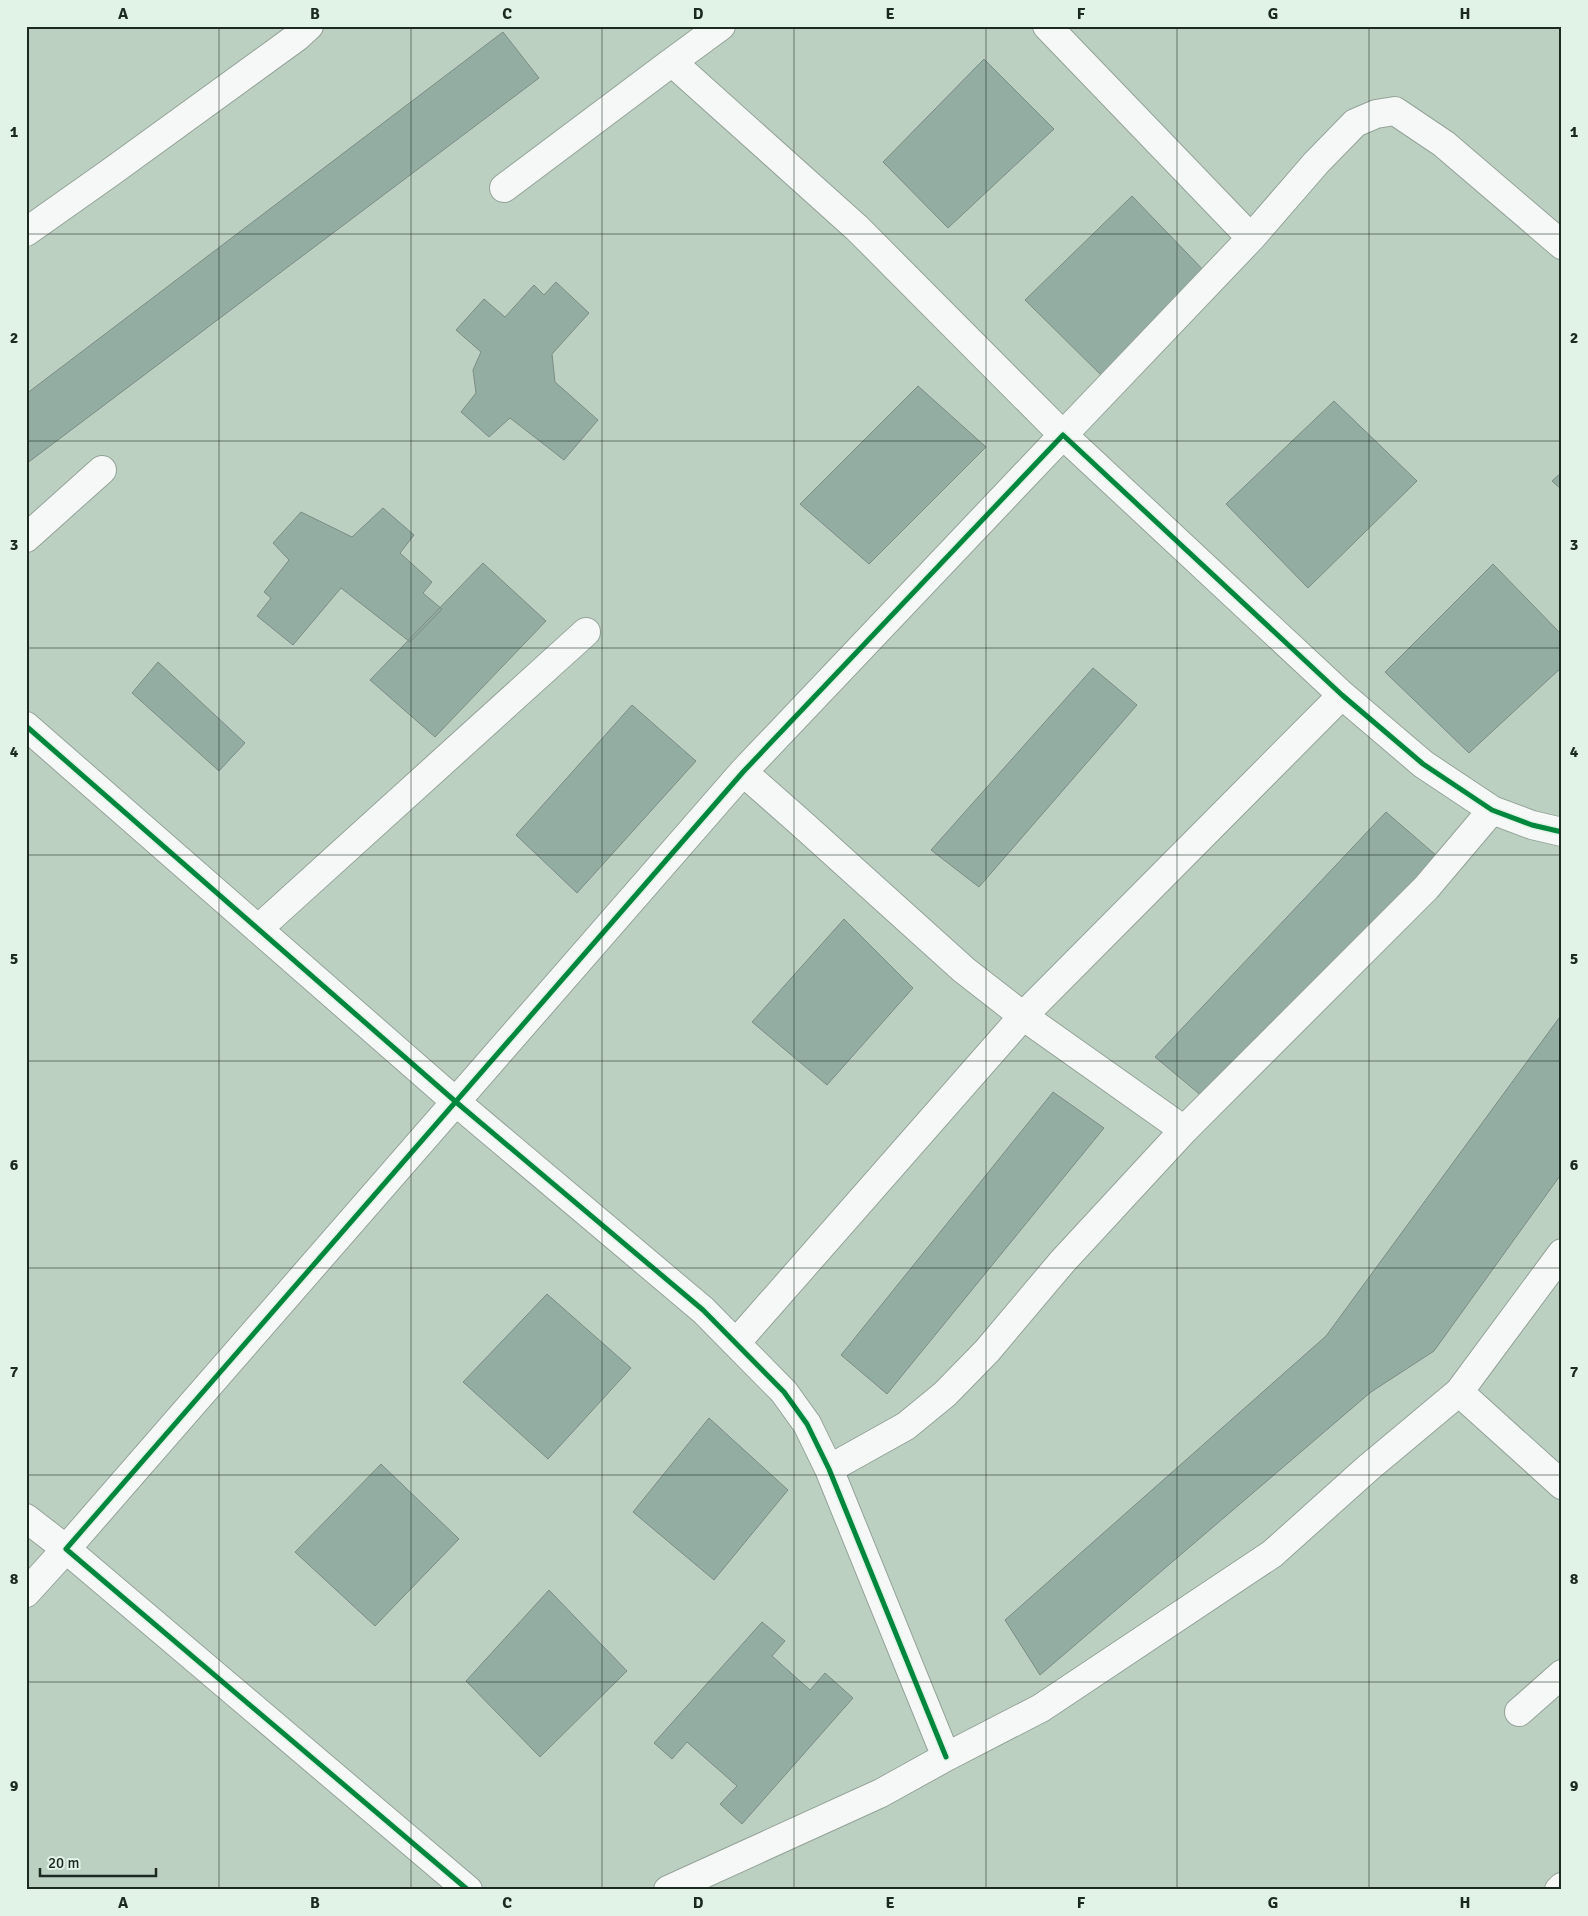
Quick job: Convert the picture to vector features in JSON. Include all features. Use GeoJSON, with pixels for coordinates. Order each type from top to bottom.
{"type":"FeatureCollection","features":[{"type":"Feature","properties":{"kind":"street"},"geometry":{"type":"LineString","coordinates":[[26,232],[296,37],[308,26]]}},
{"type":"Feature","properties":{"kind":"street"},"geometry":{"type":"LineString","coordinates":[[504,188],[721,26]]}},
{"type":"Feature","properties":{"kind":"street"},"geometry":{"type":"LineString","coordinates":[[1047,26],[1251,238]]}},
{"type":"Feature","properties":{"kind":"street"},"geometry":{"type":"LineString","coordinates":[[672,62],[857,228],[1063,435],[1342,695],[1423,764],[1492,810],[1532,825],[1562,832]]}},
{"type":"Feature","properties":{"kind":"street"},"geometry":{"type":"LineString","coordinates":[[26,1593],[743,772],[1251,238],[1316,162],[1355,123],[1376,114],[1396,111],[1444,144],[1562,245]]}},
{"type":"Feature","properties":{"kind":"street"},"geometry":{"type":"LineString","coordinates":[[26,538],[102,470]]}},
{"type":"Feature","properties":{"kind":"street"},"geometry":{"type":"LineString","coordinates":[[258,928],[586,632]]}},
{"type":"Feature","properties":{"kind":"street"},"geometry":{"type":"LineString","coordinates":[[736,1344],[1023,1016],[1342,695]]}},
{"type":"Feature","properties":{"kind":"street"},"geometry":{"type":"LineString","coordinates":[[26,726],[456,1102],[703,1310],[784,1392],[807,1424],[829,1469],[946,1757]]}},
{"type":"Feature","properties":{"kind":"street"},"geometry":{"type":"LineString","coordinates":[[743,772],[964,970],[1023,1016],[1184,1130]]}},
{"type":"Feature","properties":{"kind":"street"},"geometry":{"type":"LineString","coordinates":[[829,1469],[906,1426],[945,1394],[987,1350],[1062,1262],[1184,1130],[1426,888],[1492,810]]}},
{"type":"Feature","properties":{"kind":"street"},"geometry":{"type":"LineString","coordinates":[[668,1890],[882,1793],[946,1757],[1041,1708],[1272,1554],[1368,1468],[1458,1392],[1562,1253]]}},
{"type":"Feature","properties":{"kind":"street"},"geometry":{"type":"LineString","coordinates":[[1458,1392],[1562,1485]]}},
{"type":"Feature","properties":{"kind":"street"},"geometry":{"type":"LineString","coordinates":[[26,1518],[66,1549],[468,1890]]}},
{"type":"Feature","properties":{"kind":"street"},"geometry":{"type":"LineString","coordinates":[[1519,1712],[1562,1674]]}},
{"type":"Feature","properties":{"kind":"building"},"geometry":{"type":"Polygon","coordinates":[[[503,32],[539,78],[26,464],[26,394],[503,32]]]}},
{"type":"Feature","properties":{"kind":"building"},"geometry":{"type":"Polygon","coordinates":[[[984,59],[1054,129],[948,228],[883,162],[984,59]]]}},
{"type":"Feature","properties":{"kind":"building"},"geometry":{"type":"Polygon","coordinates":[[[1132,196],[1211,278],[1106,380],[1025,300],[1132,196]]]}},
{"type":"Feature","properties":{"kind":"building"},"geometry":{"type":"Polygon","coordinates":[[[556,282],[589,313],[552,354],[555,382],[598,420],[564,460],[510,418],[489,437],[461,412],[476,393],[473,370],[481,352],[456,330],[484,299],[505,317],[534,285],[544,295],[556,282]]]}},
{"type":"Feature","properties":{"kind":"building"},"geometry":{"type":"Polygon","coordinates":[[[918,386],[986,447],[869,564],[800,504],[918,386]]]}},
{"type":"Feature","properties":{"kind":"building"},"geometry":{"type":"Polygon","coordinates":[[[1334,401],[1417,481],[1308,588],[1226,504],[1334,401]]]}},
{"type":"Feature","properties":{"kind":"building"},"geometry":{"type":"Polygon","coordinates":[[[1562,472],[1562,490],[1552,481],[1562,472]]]}},
{"type":"Feature","properties":{"kind":"building"},"geometry":{"type":"Polygon","coordinates":[[[383,508],[414,535],[400,553],[432,582],[423,593],[442,609],[410,642],[341,588],[293,645],[257,616],[271,598],[264,592],[289,560],[273,543],[301,512],[352,537],[383,508]]]}},
{"type":"Feature","properties":{"kind":"building"},"geometry":{"type":"Polygon","coordinates":[[[483,563],[546,621],[435,737],[370,680],[483,563]]]}},
{"type":"Feature","properties":{"kind":"building"},"geometry":{"type":"Polygon","coordinates":[[[1493,564],[1562,635],[1562,667],[1469,753],[1385,672],[1493,564]]]}},
{"type":"Feature","properties":{"kind":"building"},"geometry":{"type":"Polygon","coordinates":[[[158,662],[245,743],[219,771],[132,693],[158,662]]]}},
{"type":"Feature","properties":{"kind":"building"},"geometry":{"type":"Polygon","coordinates":[[[1093,668],[1137,705],[979,887],[931,850],[1093,668]]]}},
{"type":"Feature","properties":{"kind":"building"},"geometry":{"type":"Polygon","coordinates":[[[632,705],[696,761],[577,893],[516,835],[632,705]]]}},
{"type":"Feature","properties":{"kind":"building"},"geometry":{"type":"Polygon","coordinates":[[[1386,812],[1437,856],[1203,1097],[1155,1057],[1386,812]]]}},
{"type":"Feature","properties":{"kind":"building"},"geometry":{"type":"Polygon","coordinates":[[[844,919],[913,988],[827,1085],[752,1022],[844,919]]]}},
{"type":"Feature","properties":{"kind":"building"},"geometry":{"type":"Polygon","coordinates":[[[1562,1014],[1562,1173],[1434,1351],[1371,1392],[1040,1675],[1005,1620],[1326,1336],[1562,1014]]]}},
{"type":"Feature","properties":{"kind":"building"},"geometry":{"type":"Polygon","coordinates":[[[1053,1092],[1104,1128],[887,1394],[841,1355],[1053,1092]]]}},
{"type":"Feature","properties":{"kind":"building"},"geometry":{"type":"Polygon","coordinates":[[[547,1294],[631,1368],[548,1459],[463,1382],[547,1294]]]}},
{"type":"Feature","properties":{"kind":"building"},"geometry":{"type":"Polygon","coordinates":[[[709,1418],[788,1490],[714,1580],[633,1512],[709,1418]]]}},
{"type":"Feature","properties":{"kind":"building"},"geometry":{"type":"Polygon","coordinates":[[[381,1464],[459,1539],[375,1626],[295,1552],[381,1464]]]}},
{"type":"Feature","properties":{"kind":"building"},"geometry":{"type":"Polygon","coordinates":[[[549,1590],[627,1671],[540,1757],[466,1681],[549,1590]]]}},
{"type":"Feature","properties":{"kind":"building"},"geometry":{"type":"Polygon","coordinates":[[[762,1622],[785,1641],[772,1656],[810,1690],[825,1673],[853,1698],[742,1824],[720,1804],[737,1786],[687,1742],[672,1759],[654,1743],[762,1622]]]}},
{"type":"Feature","properties":{"kind":"cycle path"},"geometry":{"type":"LineString","coordinates":[[468,1890],[66,1549],[743,772],[1063,435],[1342,695],[1423,764],[1492,810],[1532,825],[1562,832]]}},
{"type":"Feature","properties":{"kind":"cycle path"},"geometry":{"type":"LineString","coordinates":[[26,726],[456,1102],[703,1310],[784,1392],[807,1424],[829,1469],[946,1757]]}}]}
